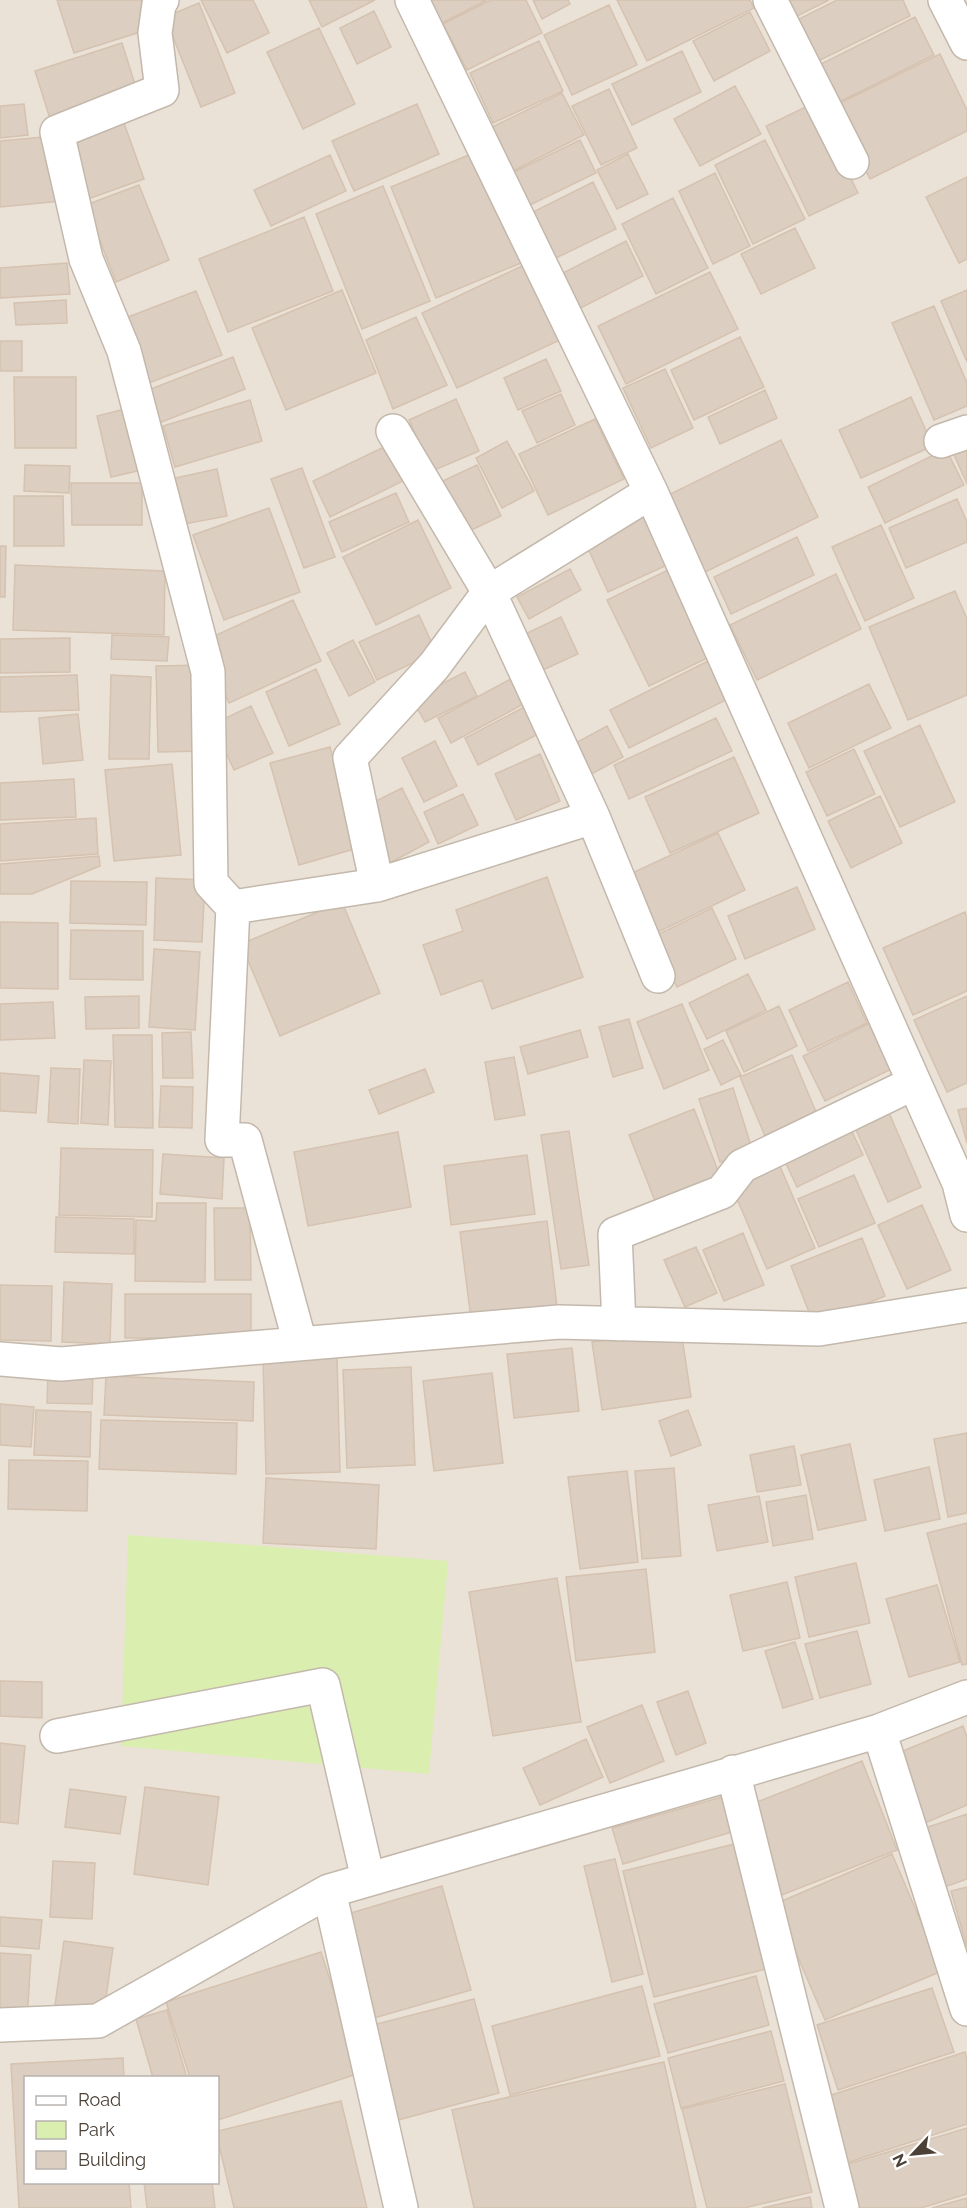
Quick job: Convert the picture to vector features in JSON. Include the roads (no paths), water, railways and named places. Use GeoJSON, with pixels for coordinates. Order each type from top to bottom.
{"type":"FeatureCollection","features":[{"type":"Feature","properties":{"kind":"street"},"geometry":{"type":"LineString","coordinates":[[162,0],[159,4],[155,33],[162,90],[57,132],[86,259],[124,351],[208,672],[211,883],[233,907],[222,1140],[245,1140],[300,1343]]}},
{"type":"Feature","properties":{"kind":"street"},"geometry":{"type":"LineString","coordinates":[[412,0],[651,492],[959,1183],[967,1215]]}},
{"type":"Feature","properties":{"kind":"street"},"geometry":{"type":"LineString","coordinates":[[770,0],[852,162]]}},
{"type":"Feature","properties":{"kind":"street"},"geometry":{"type":"LineString","coordinates":[[945,0],[967,44]]}},
{"type":"Feature","properties":{"kind":"street"},"geometry":{"type":"LineString","coordinates":[[393,431],[489,592],[592,818],[658,976]]}},
{"type":"Feature","properties":{"kind":"street"},"geometry":{"type":"LineString","coordinates":[[377,885],[350,758],[434,666],[489,592],[651,492]]}},
{"type":"Feature","properties":{"kind":"street"},"geometry":{"type":"LineString","coordinates":[[233,907],[377,885],[592,818]]}},
{"type":"Feature","properties":{"kind":"street"},"geometry":{"type":"LineString","coordinates":[[619,1324],[615,1234],[722,1192],[742,1166],[914,1083]]}},
{"type":"Feature","properties":{"kind":"street"},"geometry":{"type":"LineString","coordinates":[[0,1359],[61,1364],[559,1322],[819,1329],[967,1305]]}},
{"type":"Feature","properties":{"kind":"street"},"geometry":{"type":"LineString","coordinates":[[57,1736],[323,1685],[368,1879]]}},
{"type":"Feature","properties":{"kind":"street"},"geometry":{"type":"LineString","coordinates":[[0,2025],[98,2021],[329,1891],[879,1731],[967,1697]]}},
{"type":"Feature","properties":{"kind":"street"},"geometry":{"type":"LineString","coordinates":[[879,1731],[967,2009]]}},
{"type":"Feature","properties":{"kind":"street"},"geometry":{"type":"LineString","coordinates":[[733,1772],[842,2208]]}},
{"type":"Feature","properties":{"kind":"street"},"geometry":{"type":"LineString","coordinates":[[329,1891],[402,2208]]}}]}
